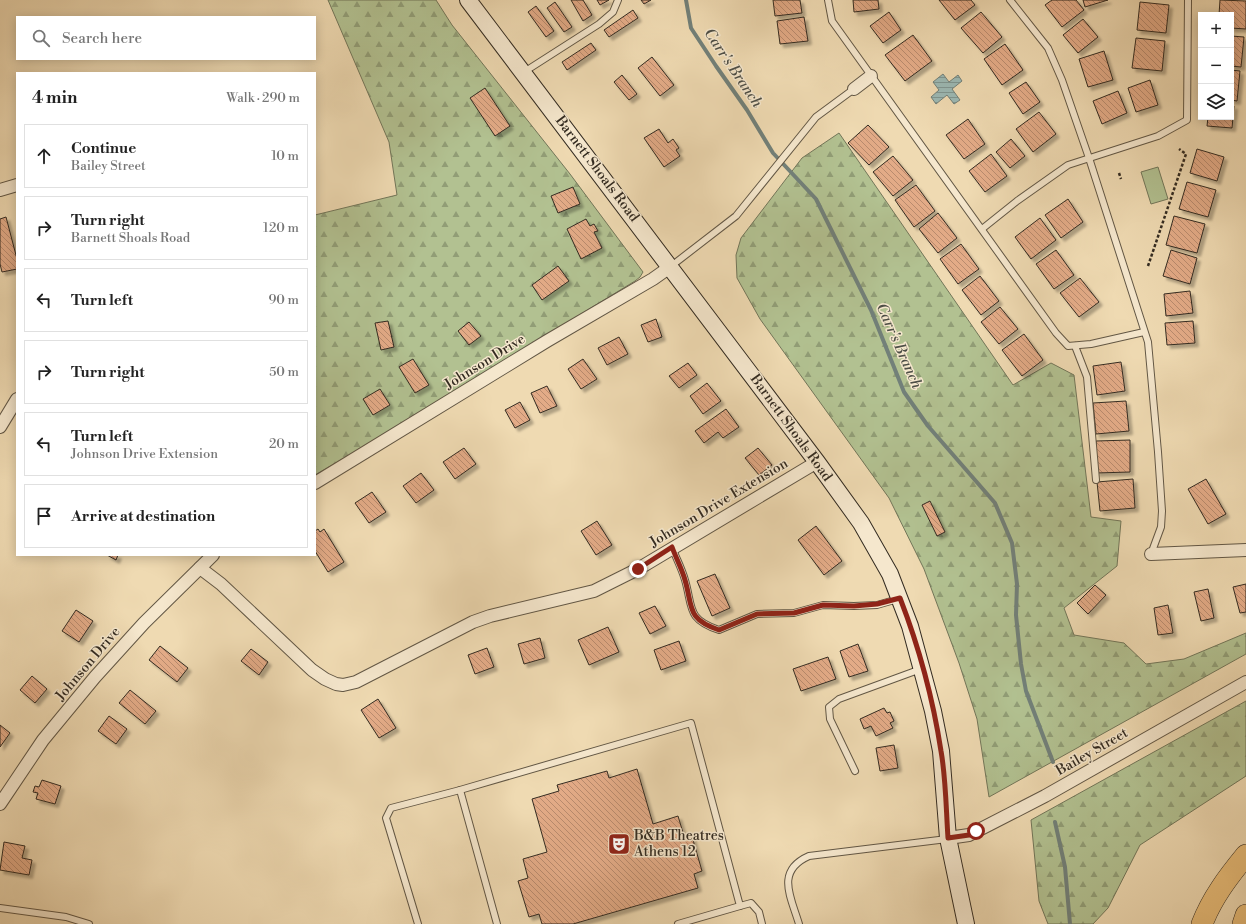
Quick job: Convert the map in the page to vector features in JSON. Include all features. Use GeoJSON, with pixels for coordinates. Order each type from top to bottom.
{"type":"FeatureCollection","features":[{"type":"Feature","properties":{"kind":"highway"},"geometry":{"type":"LineString","coordinates":[[1202,924],[1209,906],[1228,877],[1246,855]]}},
{"type":"Feature","properties":{"kind":"highway"},"geometry":{"type":"LineString","coordinates":[[1243,924],[1246,915]]}},
{"type":"Feature","properties":{"kind":"main road","name":"Barnett Shoals Road"},"geometry":{"type":"LineString","coordinates":[[468,0],[491,32],[524,72],[817,462],[861,523],[890,574],[910,626],[922,668],[941,752],[948,838],[966,924]]}},
{"type":"Feature","properties":{"kind":"street"},"geometry":{"type":"LineString","coordinates":[[854,89],[871,76]]}},
{"type":"Feature","properties":{"kind":"street"},"geometry":{"type":"LineString","coordinates":[[0,190],[16,185]]}},
{"type":"Feature","properties":{"kind":"street","name":"Johnson Drive"},"geometry":{"type":"LineString","coordinates":[[316,482],[653,279],[670,267]]}},
{"type":"Feature","properties":{"kind":"street"},"geometry":{"type":"LineString","coordinates":[[0,427],[16,401]]}},
{"type":"Feature","properties":{"kind":"street","name":"Johnson Drive Extension"},"geometry":{"type":"LineString","coordinates":[[200,568],[226,589],[312,670],[325,679],[344,685],[370,676],[414,651],[473,622],[490,616],[594,590],[638,569],[672,547],[817,462]]}},
{"type":"Feature","properties":{"kind":"street"},"geometry":{"type":"LineString","coordinates":[[1151,554],[1246,550]]}},
{"type":"Feature","properties":{"kind":"street","name":"Johnson Drive"},"geometry":{"type":"LineString","coordinates":[[0,804],[43,740],[95,676],[144,622],[212,556]]}},
{"type":"Feature","properties":{"kind":"street","name":"Bailey Street"},"geometry":{"type":"LineString","coordinates":[[948,838],[969,835],[1045,796],[1246,682]]}},
{"type":"Feature","properties":{"kind":"lane"},"geometry":{"type":"LineString","coordinates":[[524,72],[599,24],[613,12],[618,0]]}},
{"type":"Feature","properties":{"kind":"lane"},"geometry":{"type":"LineString","coordinates":[[828,0],[832,21],[1056,333],[1068,346],[1091,344],[1144,332]]}},
{"type":"Feature","properties":{"kind":"lane"},"geometry":{"type":"LineString","coordinates":[[1010,0],[1048,48],[1062,80],[1090,158],[1148,342],[1162,511],[1161,527],[1151,554]]}},
{"type":"Feature","properties":{"kind":"lane"},"geometry":{"type":"LineString","coordinates":[[982,229],[1017,201],[1068,165],[1158,136],[1187,120],[1188,0]]}},
{"type":"Feature","properties":{"kind":"lane"},"geometry":{"type":"LineString","coordinates":[[670,267],[736,216],[816,117],[854,89]]}},
{"type":"Feature","properties":{"kind":"lane"},"geometry":{"type":"LineString","coordinates":[[1075,346],[1087,377],[1096,480]]}},
{"type":"Feature","properties":{"kind":"lane"},"geometry":{"type":"LineString","coordinates":[[672,547],[685,580],[690,608],[703,624],[719,630],[757,614],[794,613],[823,605],[854,606],[877,604],[900,598]]}},
{"type":"Feature","properties":{"kind":"lane"},"geometry":{"type":"LineString","coordinates":[[855,771],[830,719],[828,707],[840,699],[922,668]]}},
{"type":"Feature","properties":{"kind":"lane"},"geometry":{"type":"LineString","coordinates":[[418,924],[386,818],[391,808],[460,790],[691,723],[740,906]]}},
{"type":"Feature","properties":{"kind":"lane"},"geometry":{"type":"LineString","coordinates":[[460,790],[497,924]]}},
{"type":"Feature","properties":{"kind":"lane"},"geometry":{"type":"LineString","coordinates":[[799,924],[789,890],[788,877],[792,867],[800,860],[809,856],[948,838]]}},
{"type":"Feature","properties":{"kind":"lane"},"geometry":{"type":"LineString","coordinates":[[678,924],[751,903],[759,912],[762,924]]}},
{"type":"Feature","properties":{"kind":"lane"},"geometry":{"type":"LineString","coordinates":[[0,908],[66,917],[89,924]]}},
{"type":"Feature","properties":{"kind":"path"},"geometry":{"type":"LineString","coordinates":[[1148,266],[1186,154],[1179,148]]}},
{"type":"Feature","properties":{"kind":"path"},"geometry":{"type":"LineString","coordinates":[[1118,173],[1121,179]]}},
{"type":"Feature","properties":{"kind":"green space"},"geometry":{"type":"Polygon","coordinates":[[[328,0],[436,0],[452,25],[570,174],[643,272],[635,281],[435,404],[316,474],[316,215],[397,195],[389,142],[328,0]]]}},
{"type":"Feature","properties":{"kind":"green space"},"geometry":{"type":"Polygon","coordinates":[[[839,133],[1013,385],[1051,363],[1074,375],[1091,517],[1121,521],[1117,566],[1064,608],[1074,635],[1124,643],[1146,664],[1184,659],[1246,633],[1246,654],[989,797],[977,719],[959,663],[924,569],[889,498],[760,319],[737,278],[736,255],[741,238],[802,158],[839,133]]]}},
{"type":"Feature","properties":{"kind":"green space"},"geometry":{"type":"Polygon","coordinates":[[[1158,167],[1168,199],[1151,204],[1141,172],[1158,167]]]}},
{"type":"Feature","properties":{"kind":"green space"},"geometry":{"type":"Polygon","coordinates":[[[1246,701],[1246,776],[1140,845],[1108,908],[1093,924],[1048,924],[1039,901],[1031,820],[1246,701]]]}},
{"type":"Feature","properties":{"kind":"water"},"geometry":{"type":"Polygon","coordinates":[[[943,74],[949,82],[958,75],[962,81],[952,89],[960,100],[954,104],[947,95],[936,104],[931,97],[939,90],[933,82],[943,74]]]}},
{"type":"Feature","properties":{"kind":"building"},"geometry":{"type":"Polygon","coordinates":[[[571,0],[583,0],[592,15],[583,21],[571,0]]]}},
{"type":"Feature","properties":{"kind":"building"},"geometry":{"type":"Polygon","coordinates":[[[597,0],[609,0],[600,5],[597,0]]]}},
{"type":"Feature","properties":{"kind":"building"},"geometry":{"type":"Polygon","coordinates":[[[641,0],[651,0],[644,4],[641,0]]]}},
{"type":"Feature","properties":{"kind":"building"},"geometry":{"type":"Polygon","coordinates":[[[773,0],[800,0],[802,13],[775,16],[773,0]]]}},
{"type":"Feature","properties":{"kind":"building"},"geometry":{"type":"Polygon","coordinates":[[[853,0],[878,0],[879,9],[854,12],[853,0]]]}},
{"type":"Feature","properties":{"kind":"building"},"geometry":{"type":"Polygon","coordinates":[[[939,0],[971,0],[975,5],[955,20],[939,0]]]}},
{"type":"Feature","properties":{"kind":"building"},"geometry":{"type":"Polygon","coordinates":[[[1052,0],[1076,0],[1084,10],[1062,27],[1045,5],[1052,0]]]}},
{"type":"Feature","properties":{"kind":"building"},"geometry":{"type":"Polygon","coordinates":[[[1083,0],[1108,0],[1085,7],[1083,0]]]}},
{"type":"Feature","properties":{"kind":"building"},"geometry":{"type":"Polygon","coordinates":[[[1220,0],[1246,1],[1246,29],[1234,28],[1234,12],[1219,12],[1220,0]]]}},
{"type":"Feature","properties":{"kind":"building"},"geometry":{"type":"Polygon","coordinates":[[[555,2],[572,27],[564,32],[547,8],[555,2]]]}},
{"type":"Feature","properties":{"kind":"building"},"geometry":{"type":"Polygon","coordinates":[[[1140,2],[1169,5],[1166,33],[1137,30],[1140,2]]]}},
{"type":"Feature","properties":{"kind":"building"},"geometry":{"type":"Polygon","coordinates":[[[536,6],[554,31],[546,37],[528,12],[536,6]]]}},
{"type":"Feature","properties":{"kind":"building"},"geometry":{"type":"Polygon","coordinates":[[[633,10],[638,18],[609,37],[604,30],[633,10]]]}},
{"type":"Feature","properties":{"kind":"building"},"geometry":{"type":"Polygon","coordinates":[[[889,12],[901,30],[883,43],[870,26],[889,12]]]}},
{"type":"Feature","properties":{"kind":"building"},"geometry":{"type":"Polygon","coordinates":[[[981,12],[1002,37],[983,53],[961,28],[981,12]]]}},
{"type":"Feature","properties":{"kind":"building"},"geometry":{"type":"Polygon","coordinates":[[[804,17],[808,41],[780,44],[777,21],[804,17]]]}},
{"type":"Feature","properties":{"kind":"building"},"geometry":{"type":"Polygon","coordinates":[[[1083,19],[1098,37],[1078,53],[1063,35],[1083,19]]]}},
{"type":"Feature","properties":{"kind":"building"},"geometry":{"type":"Polygon","coordinates":[[[913,35],[932,61],[905,81],[885,55],[913,35]]]}},
{"type":"Feature","properties":{"kind":"building"},"geometry":{"type":"Polygon","coordinates":[[[1234,36],[1244,37],[1241,67],[1234,66],[1234,36]]]}},
{"type":"Feature","properties":{"kind":"building"},"geometry":{"type":"Polygon","coordinates":[[[1136,38],[1165,41],[1162,71],[1132,68],[1136,38]]]}},
{"type":"Feature","properties":{"kind":"building"},"geometry":{"type":"Polygon","coordinates":[[[591,43],[596,50],[567,70],[562,62],[591,43]]]}},
{"type":"Feature","properties":{"kind":"building"},"geometry":{"type":"Polygon","coordinates":[[[1005,44],[1023,70],[1002,85],[984,59],[1005,44]]]}},
{"type":"Feature","properties":{"kind":"building"},"geometry":{"type":"Polygon","coordinates":[[[1104,51],[1113,80],[1088,87],[1079,59],[1104,51]]]}},
{"type":"Feature","properties":{"kind":"building"},"geometry":{"type":"Polygon","coordinates":[[[652,57],[674,85],[660,96],[638,68],[652,57]]]}},
{"type":"Feature","properties":{"kind":"building"},"geometry":{"type":"Polygon","coordinates":[[[1234,70],[1240,71],[1237,101],[1234,100],[1234,70]]]}},
{"type":"Feature","properties":{"kind":"building"},"geometry":{"type":"Polygon","coordinates":[[[622,75],[637,94],[629,100],[614,82],[622,75]]]}},
{"type":"Feature","properties":{"kind":"building"},"geometry":{"type":"Polygon","coordinates":[[[1150,80],[1158,105],[1136,112],[1128,88],[1150,80]]]}},
{"type":"Feature","properties":{"kind":"building"},"geometry":{"type":"Polygon","coordinates":[[[1026,82],[1040,102],[1023,114],[1009,93],[1026,82]]]}},
{"type":"Feature","properties":{"kind":"building"},"geometry":{"type":"Polygon","coordinates":[[[485,88],[510,126],[495,136],[470,98],[485,88]]]}},
{"type":"Feature","properties":{"kind":"building"},"geometry":{"type":"Polygon","coordinates":[[[1118,91],[1127,113],[1102,124],[1093,101],[1118,91]]]}},
{"type":"Feature","properties":{"kind":"building"},"geometry":{"type":"Polygon","coordinates":[[[1039,112],[1056,134],[1033,152],[1016,129],[1039,112]]]}},
{"type":"Feature","properties":{"kind":"building"},"geometry":{"type":"Polygon","coordinates":[[[968,119],[985,144],[964,159],[946,135],[968,119]]]}},
{"type":"Feature","properties":{"kind":"building"},"geometry":{"type":"Polygon","coordinates":[[[1208,120],[1233,120],[1232,128],[1207,126],[1208,120]]]}},
{"type":"Feature","properties":{"kind":"building"},"geometry":{"type":"Polygon","coordinates":[[[868,125],[889,147],[869,165],[848,143],[868,125]]]}},
{"type":"Feature","properties":{"kind":"building"},"geometry":{"type":"Polygon","coordinates":[[[659,129],[668,143],[673,139],[679,148],[676,150],[680,156],[664,167],[644,138],[659,129]]]}},
{"type":"Feature","properties":{"kind":"building"},"geometry":{"type":"Polygon","coordinates":[[[1011,139],[1025,156],[1010,168],[996,152],[1011,139]]]}},
{"type":"Feature","properties":{"kind":"building"},"geometry":{"type":"Polygon","coordinates":[[[1197,149],[1224,157],[1217,181],[1190,173],[1197,149]]]}},
{"type":"Feature","properties":{"kind":"building"},"geometry":{"type":"Polygon","coordinates":[[[991,154],[1007,176],[985,192],[969,171],[991,154]]]}},
{"type":"Feature","properties":{"kind":"building"},"geometry":{"type":"Polygon","coordinates":[[[893,156],[913,180],[893,196],[873,172],[893,156]]]}},
{"type":"Feature","properties":{"kind":"building"},"geometry":{"type":"Polygon","coordinates":[[[1187,182],[1216,190],[1208,217],[1179,209],[1187,182]]]}},
{"type":"Feature","properties":{"kind":"building"},"geometry":{"type":"Polygon","coordinates":[[[916,185],[935,211],[914,227],[895,200],[916,185]]]}},
{"type":"Feature","properties":{"kind":"building"},"geometry":{"type":"Polygon","coordinates":[[[573,187],[580,204],[558,213],[551,196],[573,187]]]}},
{"type":"Feature","properties":{"kind":"building"},"geometry":{"type":"Polygon","coordinates":[[[1068,199],[1083,222],[1061,238],[1045,215],[1068,199]]]}},
{"type":"Feature","properties":{"kind":"building"},"geometry":{"type":"Polygon","coordinates":[[[938,213],[957,238],[938,253],[919,229],[938,213]]]}},
{"type":"Feature","properties":{"kind":"building"},"geometry":{"type":"Polygon","coordinates":[[[1174,216],[1205,224],[1197,253],[1166,245],[1174,216]]]}},
{"type":"Feature","properties":{"kind":"building"},"geometry":{"type":"Polygon","coordinates":[[[6,217],[16,255],[16,269],[2,272],[0,264],[0,219],[6,217]]]}},
{"type":"Feature","properties":{"kind":"building"},"geometry":{"type":"Polygon","coordinates":[[[1040,218],[1056,240],[1031,259],[1015,237],[1040,218]]]}},
{"type":"Feature","properties":{"kind":"building"},"geometry":{"type":"Polygon","coordinates":[[[586,219],[590,226],[594,224],[598,231],[594,232],[602,248],[581,259],[567,229],[586,219]]]}},
{"type":"Feature","properties":{"kind":"building"},"geometry":{"type":"Polygon","coordinates":[[[961,244],[979,269],[958,284],[940,259],[961,244]]]}},
{"type":"Feature","properties":{"kind":"building"},"geometry":{"type":"Polygon","coordinates":[[[1056,250],[1074,275],[1054,289],[1036,264],[1056,250]]]}},
{"type":"Feature","properties":{"kind":"building"},"geometry":{"type":"Polygon","coordinates":[[[1171,250],[1197,258],[1190,284],[1163,276],[1171,250]]]}},
{"type":"Feature","properties":{"kind":"building"},"geometry":{"type":"Polygon","coordinates":[[[558,266],[569,281],[542,300],[532,285],[558,266]]]}},
{"type":"Feature","properties":{"kind":"building"},"geometry":{"type":"Polygon","coordinates":[[[980,276],[999,301],[981,315],[962,290],[980,276]]]}},
{"type":"Feature","properties":{"kind":"building"},"geometry":{"type":"Polygon","coordinates":[[[1080,278],[1099,302],[1079,317],[1060,293],[1080,278]]]}},
{"type":"Feature","properties":{"kind":"building"},"geometry":{"type":"Polygon","coordinates":[[[1190,291],[1193,313],[1166,316],[1164,294],[1190,291]]]}},
{"type":"Feature","properties":{"kind":"building"},"geometry":{"type":"Polygon","coordinates":[[[1000,307],[1018,329],[999,344],[981,322],[1000,307]]]}},
{"type":"Feature","properties":{"kind":"building"},"geometry":{"type":"Polygon","coordinates":[[[656,319],[662,337],[648,342],[641,325],[656,319]]]}},
{"type":"Feature","properties":{"kind":"building"},"geometry":{"type":"Polygon","coordinates":[[[388,321],[394,347],[381,350],[375,323],[388,321]]]}},
{"type":"Feature","properties":{"kind":"building"},"geometry":{"type":"Polygon","coordinates":[[[1193,321],[1195,343],[1167,345],[1165,323],[1193,321]]]}},
{"type":"Feature","properties":{"kind":"building"},"geometry":{"type":"Polygon","coordinates":[[[469,322],[481,336],[469,345],[458,331],[469,322]]]}},
{"type":"Feature","properties":{"kind":"building"},"geometry":{"type":"Polygon","coordinates":[[[1024,334],[1043,360],[1022,376],[1002,350],[1024,334]]]}},
{"type":"Feature","properties":{"kind":"building"},"geometry":{"type":"Polygon","coordinates":[[[619,337],[628,354],[607,365],[598,348],[619,337]]]}},
{"type":"Feature","properties":{"kind":"building"},"geometry":{"type":"Polygon","coordinates":[[[413,359],[429,385],[415,393],[399,367],[413,359]]]}},
{"type":"Feature","properties":{"kind":"building"},"geometry":{"type":"Polygon","coordinates":[[[583,359],[597,379],[581,389],[568,369],[583,359]]]}},
{"type":"Feature","properties":{"kind":"building"},"geometry":{"type":"Polygon","coordinates":[[[1121,362],[1125,391],[1097,395],[1093,366],[1121,362]]]}},
{"type":"Feature","properties":{"kind":"building"},"geometry":{"type":"Polygon","coordinates":[[[688,363],[697,375],[679,388],[669,376],[688,363]]]}},
{"type":"Feature","properties":{"kind":"building"},"geometry":{"type":"Polygon","coordinates":[[[707,383],[721,401],[703,414],[690,396],[707,383]]]}},
{"type":"Feature","properties":{"kind":"building"},"geometry":{"type":"Polygon","coordinates":[[[547,386],[557,406],[540,413],[531,393],[547,386]]]}},
{"type":"Feature","properties":{"kind":"building"},"geometry":{"type":"Polygon","coordinates":[[[380,389],[390,405],[373,415],[363,399],[380,389]]]}},
{"type":"Feature","properties":{"kind":"building"},"geometry":{"type":"Polygon","coordinates":[[[1126,401],[1129,431],[1096,434],[1093,403],[1126,401]]]}},
{"type":"Feature","properties":{"kind":"building"},"geometry":{"type":"Polygon","coordinates":[[[520,402],[530,420],[515,428],[505,410],[520,402]]]}},
{"type":"Feature","properties":{"kind":"building"},"geometry":{"type":"Polygon","coordinates":[[[726,409],[739,427],[723,438],[718,432],[704,443],[695,431],[726,409]]]}},
{"type":"Feature","properties":{"kind":"building"},"geometry":{"type":"Polygon","coordinates":[[[1130,440],[1130,472],[1096,473],[1096,441],[1130,440]]]}},
{"type":"Feature","properties":{"kind":"building"},"geometry":{"type":"Polygon","coordinates":[[[464,448],[476,464],[455,479],[443,462],[464,448]]]}},
{"type":"Feature","properties":{"kind":"building"},"geometry":{"type":"Polygon","coordinates":[[[758,448],[772,465],[759,475],[745,458],[758,448]]]}},
{"type":"Feature","properties":{"kind":"building"},"geometry":{"type":"Polygon","coordinates":[[[421,473],[434,490],[416,503],[403,486],[421,473]]]}},
{"type":"Feature","properties":{"kind":"building"},"geometry":{"type":"Polygon","coordinates":[[[1133,479],[1135,508],[1100,511],[1097,482],[1133,479]]]}},
{"type":"Feature","properties":{"kind":"building"},"geometry":{"type":"Polygon","coordinates":[[[1206,479],[1226,514],[1208,524],[1188,489],[1206,479]]]}},
{"type":"Feature","properties":{"kind":"building"},"geometry":{"type":"Polygon","coordinates":[[[372,492],[386,512],[369,523],[355,503],[372,492]]]}},
{"type":"Feature","properties":{"kind":"building"},"geometry":{"type":"Polygon","coordinates":[[[930,501],[945,532],[937,536],[922,505],[930,501]]]}},
{"type":"Feature","properties":{"kind":"building"},"geometry":{"type":"Polygon","coordinates":[[[597,521],[612,545],[596,555],[581,531],[597,521]]]}},
{"type":"Feature","properties":{"kind":"building"},"geometry":{"type":"Polygon","coordinates":[[[816,526],[842,561],[824,575],[798,540],[816,526]]]}},
{"type":"Feature","properties":{"kind":"building"},"geometry":{"type":"Polygon","coordinates":[[[318,529],[320,532],[324,529],[344,562],[328,572],[316,553],[316,530],[318,529]]]}},
{"type":"Feature","properties":{"kind":"building"},"geometry":{"type":"Polygon","coordinates":[[[109,556],[118,556],[116,560],[109,556]]]}},
{"type":"Feature","properties":{"kind":"building"},"geometry":{"type":"Polygon","coordinates":[[[715,574],[730,608],[712,616],[697,581],[715,574]]]}},
{"type":"Feature","properties":{"kind":"building"},"geometry":{"type":"Polygon","coordinates":[[[1246,584],[1246,612],[1240,613],[1233,587],[1246,584]]]}},
{"type":"Feature","properties":{"kind":"building"},"geometry":{"type":"Polygon","coordinates":[[[1095,585],[1106,595],[1088,614],[1077,603],[1095,585]]]}},
{"type":"Feature","properties":{"kind":"building"},"geometry":{"type":"Polygon","coordinates":[[[1208,589],[1214,618],[1201,621],[1194,592],[1208,589]]]}},
{"type":"Feature","properties":{"kind":"building"},"geometry":{"type":"Polygon","coordinates":[[[1168,605],[1173,633],[1158,635],[1154,608],[1168,605]]]}},
{"type":"Feature","properties":{"kind":"building"},"geometry":{"type":"Polygon","coordinates":[[[655,606],[666,626],[650,634],[639,613],[655,606]]]}},
{"type":"Feature","properties":{"kind":"building"},"geometry":{"type":"Polygon","coordinates":[[[76,610],[93,621],[79,642],[62,631],[76,610]]]}},
{"type":"Feature","properties":{"kind":"building"},"geometry":{"type":"Polygon","coordinates":[[[608,627],[619,652],[589,665],[578,640],[608,627]]]}},
{"type":"Feature","properties":{"kind":"building"},"geometry":{"type":"Polygon","coordinates":[[[540,638],[545,658],[524,664],[518,644],[540,638]]]}},
{"type":"Feature","properties":{"kind":"building"},"geometry":{"type":"Polygon","coordinates":[[[679,641],[686,661],[661,670],[654,650],[679,641]]]}},
{"type":"Feature","properties":{"kind":"building"},"geometry":{"type":"Polygon","coordinates":[[[858,644],[868,671],[849,677],[840,651],[858,644]]]}},
{"type":"Feature","properties":{"kind":"building"},"geometry":{"type":"Polygon","coordinates":[[[160,646],[188,668],[177,682],[149,660],[160,646]]]}},
{"type":"Feature","properties":{"kind":"building"},"geometry":{"type":"Polygon","coordinates":[[[487,648],[494,667],[475,674],[468,655],[487,648]]]}},
{"type":"Feature","properties":{"kind":"building"},"geometry":{"type":"Polygon","coordinates":[[[251,649],[268,662],[259,675],[241,661],[251,649]]]}},
{"type":"Feature","properties":{"kind":"building"},"geometry":{"type":"Polygon","coordinates":[[[828,657],[836,679],[801,691],[793,669],[828,657]]]}},
{"type":"Feature","properties":{"kind":"building"},"geometry":{"type":"Polygon","coordinates":[[[32,676],[47,689],[35,703],[20,690],[32,676]]]}},
{"type":"Feature","properties":{"kind":"building"},"geometry":{"type":"Polygon","coordinates":[[[130,690],[156,711],[145,724],[119,703],[130,690]]]}},
{"type":"Feature","properties":{"kind":"building"},"geometry":{"type":"Polygon","coordinates":[[[378,699],[396,728],[379,738],[361,710],[378,699]]]}},
{"type":"Feature","properties":{"kind":"building"},"geometry":{"type":"Polygon","coordinates":[[[884,708],[887,713],[890,712],[894,721],[890,723],[893,728],[876,736],[871,726],[864,729],[860,719],[884,708]]]}},
{"type":"Feature","properties":{"kind":"building"},"geometry":{"type":"Polygon","coordinates":[[[109,716],[127,729],[116,744],[98,731],[109,716]]]}},
{"type":"Feature","properties":{"kind":"building"},"geometry":{"type":"Polygon","coordinates":[[[0,725],[10,733],[0,747],[0,725]]]}},
{"type":"Feature","properties":{"kind":"building"},"geometry":{"type":"Polygon","coordinates":[[[894,745],[898,768],[880,771],[876,748],[894,745]]]}},
{"type":"Feature","properties":{"kind":"building","name":"B&B Theatres Athens 12"},"geometry":{"type":"Polygon","coordinates":[[[637,769],[653,824],[678,816],[684,836],[691,833],[702,871],[694,874],[698,888],[573,924],[542,924],[539,914],[529,917],[518,881],[528,878],[523,859],[547,852],[532,799],[559,791],[557,785],[607,771],[609,778],[637,769]]]}},
{"type":"Feature","properties":{"kind":"building"},"geometry":{"type":"Polygon","coordinates":[[[42,780],[61,786],[55,804],[36,799],[38,793],[33,792],[35,786],[39,787],[42,780]]]}},
{"type":"Feature","properties":{"kind":"building"},"geometry":{"type":"Polygon","coordinates":[[[4,842],[25,846],[22,858],[32,860],[29,875],[0,870],[4,842]]]}},
{"type":"Feature","properties":{"kind":"waterway","name":"Carr's Branch"},"geometry":{"type":"LineString","coordinates":[[686,0],[691,28],[747,110],[773,153],[816,199],[871,310],[904,392],[928,426],[995,503],[1012,543],[1017,584],[1016,615],[1021,664],[1026,691],[1053,762]]}},
{"type":"Feature","properties":{"kind":"waterway","name":"Carr's Branch"},"geometry":{"type":"LineString","coordinates":[[1055,822],[1065,867],[1070,924]]}},
{"type":"Feature","properties":{"kind":"place","name":"B&B Theatres Athens 12"},"geometry":{"type":"Point","coordinates":[619,844]}},
{"type":"Feature","properties":{"kind":"route"},"geometry":{"type":"LineString","coordinates":[[638,569],[672,547],[685,580],[690,608],[703,624],[719,630],[757,614],[794,613],[830,604],[854,606],[877,604],[900,598],[910,626],[933,711],[941,752],[948,838],[969,835],[976,831]]}}]}
